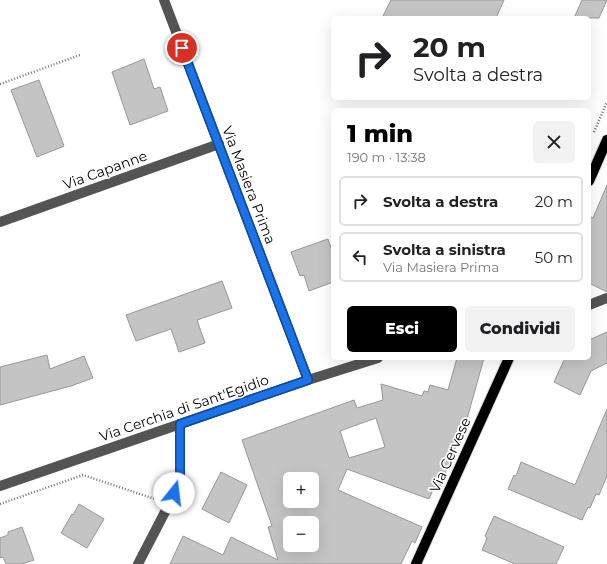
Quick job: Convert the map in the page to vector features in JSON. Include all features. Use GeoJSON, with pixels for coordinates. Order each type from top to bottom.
{"type":"FeatureCollection","features":[{"type":"Feature","properties":{"kind":"main road"},"geometry":{"type":"LineString","coordinates":[[591,176],[607,140]]}},
{"type":"Feature","properties":{"kind":"main road","name":"Via Cervese"},"geometry":{"type":"LineString","coordinates":[[416,564],[508,360]]}},
{"type":"Feature","properties":{"kind":"street","name":"Via Masiera Prima"},"geometry":{"type":"LineString","coordinates":[[164,0],[308,380]]}},
{"type":"Feature","properties":{"kind":"street","name":"Via Capanne"},"geometry":{"type":"LineString","coordinates":[[0,222],[219,144]]}},
{"type":"Feature","properties":{"kind":"street"},"geometry":{"type":"LineString","coordinates":[[591,304],[607,298]]}},
{"type":"Feature","properties":{"kind":"street","name":"Via Cerchia di Sant'Egidio"},"geometry":{"type":"LineString","coordinates":[[0,486],[308,380],[372,360]]}},
{"type":"Feature","properties":{"kind":"street"},"geometry":{"type":"LineString","coordinates":[[138,564],[180,483],[180,424]]}},
{"type":"Feature","properties":{"kind":"path"},"geometry":{"type":"LineString","coordinates":[[0,84],[80,55]]}},
{"type":"Feature","properties":{"kind":"path"},"geometry":{"type":"LineString","coordinates":[[592,136],[607,102]]}},
{"type":"Feature","properties":{"kind":"path"},"geometry":{"type":"LineString","coordinates":[[0,504],[83,475],[169,504]]}},
{"type":"Feature","properties":{"kind":"building"},"geometry":{"type":"Polygon","coordinates":[[[391,0],[504,0],[497,16],[383,16],[391,0]]]}},
{"type":"Feature","properties":{"kind":"building"},"geometry":{"type":"Polygon","coordinates":[[[582,0],[607,0],[599,18],[591,18],[591,16],[575,16],[582,0]]]}},
{"type":"Feature","properties":{"kind":"building"},"geometry":{"type":"Polygon","coordinates":[[[144,59],[154,89],[160,87],[168,111],[130,125],[112,72],[144,59]]]}},
{"type":"Feature","properties":{"kind":"building"},"geometry":{"type":"Polygon","coordinates":[[[39,80],[64,146],[37,157],[11,90],[39,80]]]}},
{"type":"Feature","properties":{"kind":"building"},"geometry":{"type":"Polygon","coordinates":[[[607,185],[607,292],[591,284],[591,217],[593,218],[607,185]]]}},
{"type":"Feature","properties":{"kind":"building"},"geometry":{"type":"Polygon","coordinates":[[[328,239],[331,248],[331,283],[309,291],[304,275],[300,276],[291,252],[328,239]]]}},
{"type":"Feature","properties":{"kind":"building"},"geometry":{"type":"Polygon","coordinates":[[[222,281],[232,308],[197,320],[205,343],[179,352],[171,329],[136,341],[126,315],[222,281]]]}},
{"type":"Feature","properties":{"kind":"building"},"geometry":{"type":"Polygon","coordinates":[[[607,332],[607,363],[591,371],[580,395],[554,382],[564,360],[591,360],[591,339],[607,332]]]}},
{"type":"Feature","properties":{"kind":"building"},"geometry":{"type":"Polygon","coordinates":[[[47,355],[50,369],[84,356],[93,378],[71,386],[0,405],[0,367],[47,355]]]}},
{"type":"Feature","properties":{"kind":"building"},"geometry":{"type":"Polygon","coordinates":[[[456,360],[483,360],[460,444],[457,443],[440,486],[435,485],[429,499],[347,469],[338,490],[422,527],[415,543],[412,541],[401,564],[170,564],[183,536],[223,555],[231,537],[278,560],[268,527],[272,526],[242,440],[354,400],[357,408],[383,400],[381,384],[422,396],[424,391],[428,392],[430,385],[448,390],[456,360]],[[376,418],[340,431],[349,458],[385,447],[376,418]]]}},
{"type":"Feature","properties":{"kind":"building"},"geometry":{"type":"Polygon","coordinates":[[[607,409],[607,476],[599,495],[596,494],[590,508],[588,507],[582,520],[508,489],[514,475],[516,476],[521,462],[575,485],[607,409]]]}},
{"type":"Feature","properties":{"kind":"building"},"geometry":{"type":"Polygon","coordinates":[[[221,472],[247,485],[229,523],[202,509],[221,472]]]}},
{"type":"Feature","properties":{"kind":"building"},"geometry":{"type":"Polygon","coordinates":[[[79,504],[104,519],[87,548],[61,533],[79,504]]]}},
{"type":"Feature","properties":{"kind":"building"},"geometry":{"type":"Polygon","coordinates":[[[494,516],[564,547],[556,564],[515,564],[482,550],[487,538],[485,536],[494,516]]]}},
{"type":"Feature","properties":{"kind":"building"},"geometry":{"type":"Polygon","coordinates":[[[22,527],[34,560],[22,564],[6,564],[3,557],[0,558],[0,538],[8,535],[8,532],[22,527]]]}},
{"type":"Feature","properties":{"kind":"route"},"geometry":{"type":"LineString","coordinates":[[174,493],[180,483],[180,424],[308,380],[182,48]]}}]}
